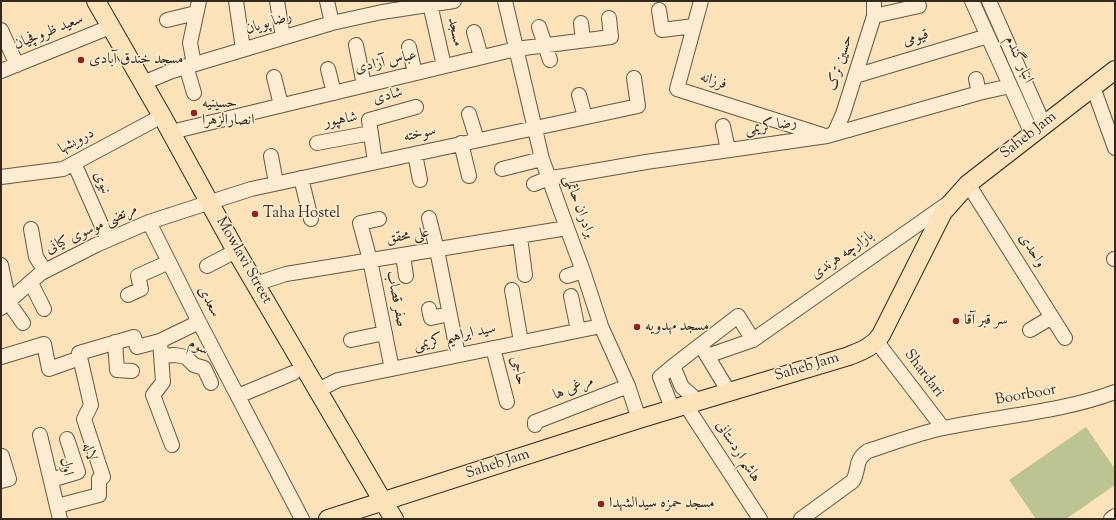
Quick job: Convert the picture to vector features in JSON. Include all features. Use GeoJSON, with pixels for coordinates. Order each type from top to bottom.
{"type":"FeatureCollection","features":[{"type":"Feature","properties":{"kind":"main road","name":"Mowlavi Street"},"geometry":{"type":"LineString","coordinates":[[96,1],[171,132],[236,251],[394,519]]}},
{"type":"Feature","properties":{"kind":"main road","name":"Saheb Jam"},"geometry":{"type":"LineString","coordinates":[[328,519],[639,418],[849,356],[877,342],[937,224],[952,200],[968,184],[1115,70]]}},
{"type":"Feature","properties":{"kind":"street"},"geometry":{"type":"LineString","coordinates":[[236,1],[243,49]]}},
{"type":"Feature","properties":{"kind":"street"},"geometry":{"type":"LineString","coordinates":[[277,1],[283,38]]}},
{"type":"Feature","properties":{"kind":"street"},"geometry":{"type":"LineString","coordinates":[[327,1],[332,23]]}},
{"type":"Feature","properties":{"kind":"street","name":"رضا پویان"},"geometry":{"type":"LineString","coordinates":[[143,83],[190,65],[332,23],[381,6],[454,1]]}},
{"type":"Feature","properties":{"kind":"street","name":"برادران حاتمی"},"geometry":{"type":"LineString","coordinates":[[505,1],[542,159],[583,271],[601,326],[628,386],[639,418]]}},
{"type":"Feature","properties":{"kind":"street","name":"فرزانه"},"geometry":{"type":"LineString","coordinates":[[702,1],[677,89],[830,135]]}},
{"type":"Feature","properties":{"kind":"street","name":"حسین ترک"},"geometry":{"type":"LineString","coordinates":[[830,135],[843,114],[874,16],[874,1]]}},
{"type":"Feature","properties":{"kind":"street","name":"انبار گندم"},"geometry":{"type":"LineString","coordinates":[[972,1],[1010,86],[1038,129]]}},
{"type":"Feature","properties":{"kind":"street","name":"انبار گندم"},"geometry":{"type":"LineString","coordinates":[[988,1],[1038,129]]}},
{"type":"Feature","properties":{"kind":"street","name":"مسجد"},"geometry":{"type":"LineString","coordinates":[[425,4],[444,66]]}},
{"type":"Feature","properties":{"kind":"street"},"geometry":{"type":"LineString","coordinates":[[874,16],[919,6]]}},
{"type":"Feature","properties":{"kind":"street"},"geometry":{"type":"LineString","coordinates":[[167,20],[198,7]]}},
{"type":"Feature","properties":{"kind":"street"},"geometry":{"type":"LineString","coordinates":[[194,93],[190,65],[190,43],[198,7]]}},
{"type":"Feature","properties":{"kind":"street"},"geometry":{"type":"LineString","coordinates":[[659,10],[662,30],[694,26]]}},
{"type":"Feature","properties":{"kind":"street","name":"عباس آزادی"},"geometry":{"type":"LineString","coordinates":[[171,132],[516,49],[611,37],[609,18]]}},
{"type":"Feature","properties":{"kind":"street"},"geometry":{"type":"LineString","coordinates":[[581,23],[584,40]]}},
{"type":"Feature","properties":{"kind":"street","name":"سعید ظروفچیان"},"geometry":{"type":"LineString","coordinates":[[1,71],[110,27]]}},
{"type":"Feature","properties":{"kind":"street"},"geometry":{"type":"LineString","coordinates":[[539,27],[550,60]]}},
{"type":"Feature","properties":{"kind":"street"},"geometry":{"type":"LineString","coordinates":[[1,30],[17,65]]}},
{"type":"Feature","properties":{"kind":"street"},"geometry":{"type":"LineString","coordinates":[[474,32],[481,58]]}},
{"type":"Feature","properties":{"kind":"street","name":"قیومی"},"geometry":{"type":"LineString","coordinates":[[855,76],[988,36]]}},
{"type":"Feature","properties":{"kind":"street"},"geometry":{"type":"LineString","coordinates":[[356,45],[364,85]]}},
{"type":"Feature","properties":{"kind":"street"},"geometry":{"type":"LineString","coordinates":[[409,47],[415,73]]}},
{"type":"Feature","properties":{"kind":"street"},"geometry":{"type":"LineString","coordinates":[[328,69],[334,93]]}},
{"type":"Feature","properties":{"kind":"street"},"geometry":{"type":"LineString","coordinates":[[274,77],[281,105]]}},
{"type":"Feature","properties":{"kind":"street","name":"سوخته"},"geometry":{"type":"LineString","coordinates":[[210,203],[244,191],[276,183],[638,106],[634,78]]}},
{"type":"Feature","properties":{"kind":"street"},"geometry":{"type":"LineString","coordinates":[[976,79],[979,93]]}},
{"type":"Feature","properties":{"kind":"street","name":"رضا کریمی"},"geometry":{"type":"LineString","coordinates":[[534,184],[549,178],[830,135],[979,93],[1010,86]]}},
{"type":"Feature","properties":{"kind":"street"},"geometry":{"type":"LineString","coordinates":[[1093,87],[1115,148]]}},
{"type":"Feature","properties":{"kind":"street"},"geometry":{"type":"LineString","coordinates":[[579,95],[585,117]]}},
{"type":"Feature","properties":{"kind":"street","name":"شادی"},"geometry":{"type":"LineString","coordinates":[[370,127],[416,107]]}},
{"type":"Feature","properties":{"kind":"street"},"geometry":{"type":"LineString","coordinates":[[469,114],[477,140]]}},
{"type":"Feature","properties":{"kind":"street","name":"درویشها"},"geometry":{"type":"LineString","coordinates":[[1,177],[63,169],[162,116]]}},
{"type":"Feature","properties":{"kind":"street"},"geometry":{"type":"LineString","coordinates":[[723,126],[728,150]]}},
{"type":"Feature","properties":{"kind":"street"},"geometry":{"type":"LineString","coordinates":[[370,127],[375,162]]}},
{"type":"Feature","properties":{"kind":"street","name":"شاهپور"},"geometry":{"type":"LineString","coordinates":[[317,143],[370,127]]}},
{"type":"Feature","properties":{"kind":"street"},"geometry":{"type":"LineString","coordinates":[[461,143],[469,176]]}},
{"type":"Feature","properties":{"kind":"street"},"geometry":{"type":"LineString","coordinates":[[415,154],[420,180]]}},
{"type":"Feature","properties":{"kind":"street"},"geometry":{"type":"LineString","coordinates":[[271,156],[276,183]]}},
{"type":"Feature","properties":{"kind":"street"},"geometry":{"type":"LineString","coordinates":[[502,169],[542,159]]}},
{"type":"Feature","properties":{"kind":"street","name":"نبوی"},"geometry":{"type":"LineString","coordinates":[[74,163],[108,240]]}},
{"type":"Feature","properties":{"kind":"street"},"geometry":{"type":"LineString","coordinates":[[301,178],[311,219]]}},
{"type":"Feature","properties":{"kind":"street","name":"واحدی"},"geometry":{"type":"LineString","coordinates":[[968,184],[1065,338]]}},
{"type":"Feature","properties":{"kind":"street","name":"بازارچه هرندی"},"geometry":{"type":"LineString","coordinates":[[704,350],[753,340],[952,200]]}},
{"type":"Feature","properties":{"kind":"street","name":"مرتضی موسوی کیانی"},"geometry":{"type":"LineString","coordinates":[[5,306],[45,271],[149,222],[210,203]]}},
{"type":"Feature","properties":{"kind":"street"},"geometry":{"type":"LineString","coordinates":[[429,218],[458,355]]}},
{"type":"Feature","properties":{"kind":"street","name":"صفر قصاب"},"geometry":{"type":"LineString","coordinates":[[380,219],[360,223],[370,260],[392,369]]}},
{"type":"Feature","properties":{"kind":"street","name":"سعدی"},"geometry":{"type":"LineString","coordinates":[[149,222],[199,322],[302,519]]}},
{"type":"Feature","properties":{"kind":"street","name":"علی محقق"},"geometry":{"type":"LineString","coordinates":[[255,284],[286,274],[520,237],[567,228]]}},
{"type":"Feature","properties":{"kind":"street"},"geometry":{"type":"LineString","coordinates":[[31,229],[36,257],[45,271]]}},
{"type":"Feature","properties":{"kind":"street"},"geometry":{"type":"LineString","coordinates":[[520,237],[525,275]]}},
{"type":"Feature","properties":{"kind":"street"},"geometry":{"type":"LineString","coordinates":[[208,266],[236,251]]}},
{"type":"Feature","properties":{"kind":"street"},"geometry":{"type":"LineString","coordinates":[[403,255],[406,276]]}},
{"type":"Feature","properties":{"kind":"street"},"geometry":{"type":"LineString","coordinates":[[128,295],[141,289],[138,276],[169,262]]}},
{"type":"Feature","properties":{"kind":"street"},"geometry":{"type":"LineString","coordinates":[[1,269],[5,306],[22,323]]}},
{"type":"Feature","properties":{"kind":"street"},"geometry":{"type":"LineString","coordinates":[[568,276],[583,271]]}},
{"type":"Feature","properties":{"kind":"street"},"geometry":{"type":"LineString","coordinates":[[31,283],[44,309]]}},
{"type":"Feature","properties":{"kind":"street"},"geometry":{"type":"LineString","coordinates":[[512,290],[521,342]]}},
{"type":"Feature","properties":{"kind":"street"},"geometry":{"type":"LineString","coordinates":[[571,296],[578,330]]}},
{"type":"Feature","properties":{"kind":"street"},"geometry":{"type":"LineString","coordinates":[[429,309],[431,318],[449,314]]}},
{"type":"Feature","properties":{"kind":"street"},"geometry":{"type":"LineString","coordinates":[[685,405],[660,377],[673,366],[704,350],[738,316],[753,340]]}},
{"type":"Feature","properties":{"kind":"street"},"geometry":{"type":"LineString","coordinates":[[1030,330],[1052,317]]}},
{"type":"Feature","properties":{"kind":"street"},"geometry":{"type":"LineString","coordinates":[[58,513],[99,495],[99,479],[104,477],[84,419],[91,405],[79,353],[134,337],[138,347],[160,341],[199,322]]}},
{"type":"Feature","properties":{"kind":"street","name":"سید ابراهیم کریمی"},"geometry":{"type":"LineString","coordinates":[[318,390],[338,380],[601,326]]}},
{"type":"Feature","properties":{"kind":"street"},"geometry":{"type":"LineString","coordinates":[[351,340],[385,333]]}},
{"type":"Feature","properties":{"kind":"street"},"geometry":{"type":"LineString","coordinates":[[160,341],[164,382],[153,395],[172,445]]}},
{"type":"Feature","properties":{"kind":"street"},"geometry":{"type":"LineString","coordinates":[[115,342],[117,370],[132,371]]}},
{"type":"Feature","properties":{"kind":"street","name":"Shardari"},"geometry":{"type":"LineString","coordinates":[[877,342],[943,428]]}},
{"type":"Feature","properties":{"kind":"street"},"geometry":{"type":"LineString","coordinates":[[1,357],[44,344],[50,369],[80,358]]}},
{"type":"Feature","properties":{"kind":"street","name":"حاجی"},"geometry":{"type":"LineString","coordinates":[[493,348],[507,402]]}},
{"type":"Feature","properties":{"kind":"street"},"geometry":{"type":"LineString","coordinates":[[704,350],[729,392]]}},
{"type":"Feature","properties":{"kind":"street","name":"سوم"},"geometry":{"type":"LineString","coordinates":[[161,356],[175,355],[186,357],[194,365],[204,368],[211,383]]}},
{"type":"Feature","properties":{"kind":"street"},"geometry":{"type":"LineString","coordinates":[[673,366],[682,387],[685,405]]}},
{"type":"Feature","properties":{"kind":"street"},"geometry":{"type":"LineString","coordinates":[[238,396],[293,373]]}},
{"type":"Feature","properties":{"kind":"street","name":"مرغی ها"},"geometry":{"type":"LineString","coordinates":[[535,425],[534,422],[628,386]]}},
{"type":"Feature","properties":{"kind":"street","name":"Boorboor"},"geometry":{"type":"LineString","coordinates":[[801,519],[853,481],[857,474],[859,459],[868,451],[943,428],[1070,405],[1100,398],[1115,392]]}},
{"type":"Feature","properties":{"kind":"street","name":"هاشم اردستانی"},"geometry":{"type":"LineString","coordinates":[[685,405],[760,519]]}},
{"type":"Feature","properties":{"kind":"street","name":"اول"},"geometry":{"type":"LineString","coordinates":[[40,435],[58,513]]}},
{"type":"Feature","properties":{"kind":"street","name":"لاله"},"geometry":{"type":"LineString","coordinates":[[51,480],[78,472],[67,439]]}},
{"type":"Feature","properties":{"kind":"street"},"geometry":{"type":"LineString","coordinates":[[1,481],[9,479],[2,456]]}},
{"type":"Feature","properties":{"kind":"street"},"geometry":{"type":"LineString","coordinates":[[1111,519],[1115,516]]}},
{"type":"Feature","properties":{"kind":"green space"},"geometry":{"type":"Polygon","coordinates":[[[1086,427],[1115,469],[1115,485],[1066,519],[1036,519],[1009,480],[1086,427]]]}},
{"type":"Feature","properties":{"kind":"place","name":"مسجد خندق آبادی"},"geometry":{"type":"Point","coordinates":[81,60]}},
{"type":"Feature","properties":{"kind":"place","name":"حسینیه انصارالزهرا"},"geometry":{"type":"Point","coordinates":[194,113]}},
{"type":"Feature","properties":{"kind":"place","name":"Taha Hostel"},"geometry":{"type":"Point","coordinates":[255,214]}},
{"type":"Feature","properties":{"kind":"place","name":"سر قبر آقا"},"geometry":{"type":"Point","coordinates":[956,321]}},
{"type":"Feature","properties":{"kind":"place","name":"مسجد مهدویه"},"geometry":{"type":"Point","coordinates":[637,327]}},
{"type":"Feature","properties":{"kind":"place","name":"مسجد حمزه سیدالشهدا"},"geometry":{"type":"Point","coordinates":[601,504]}}]}
